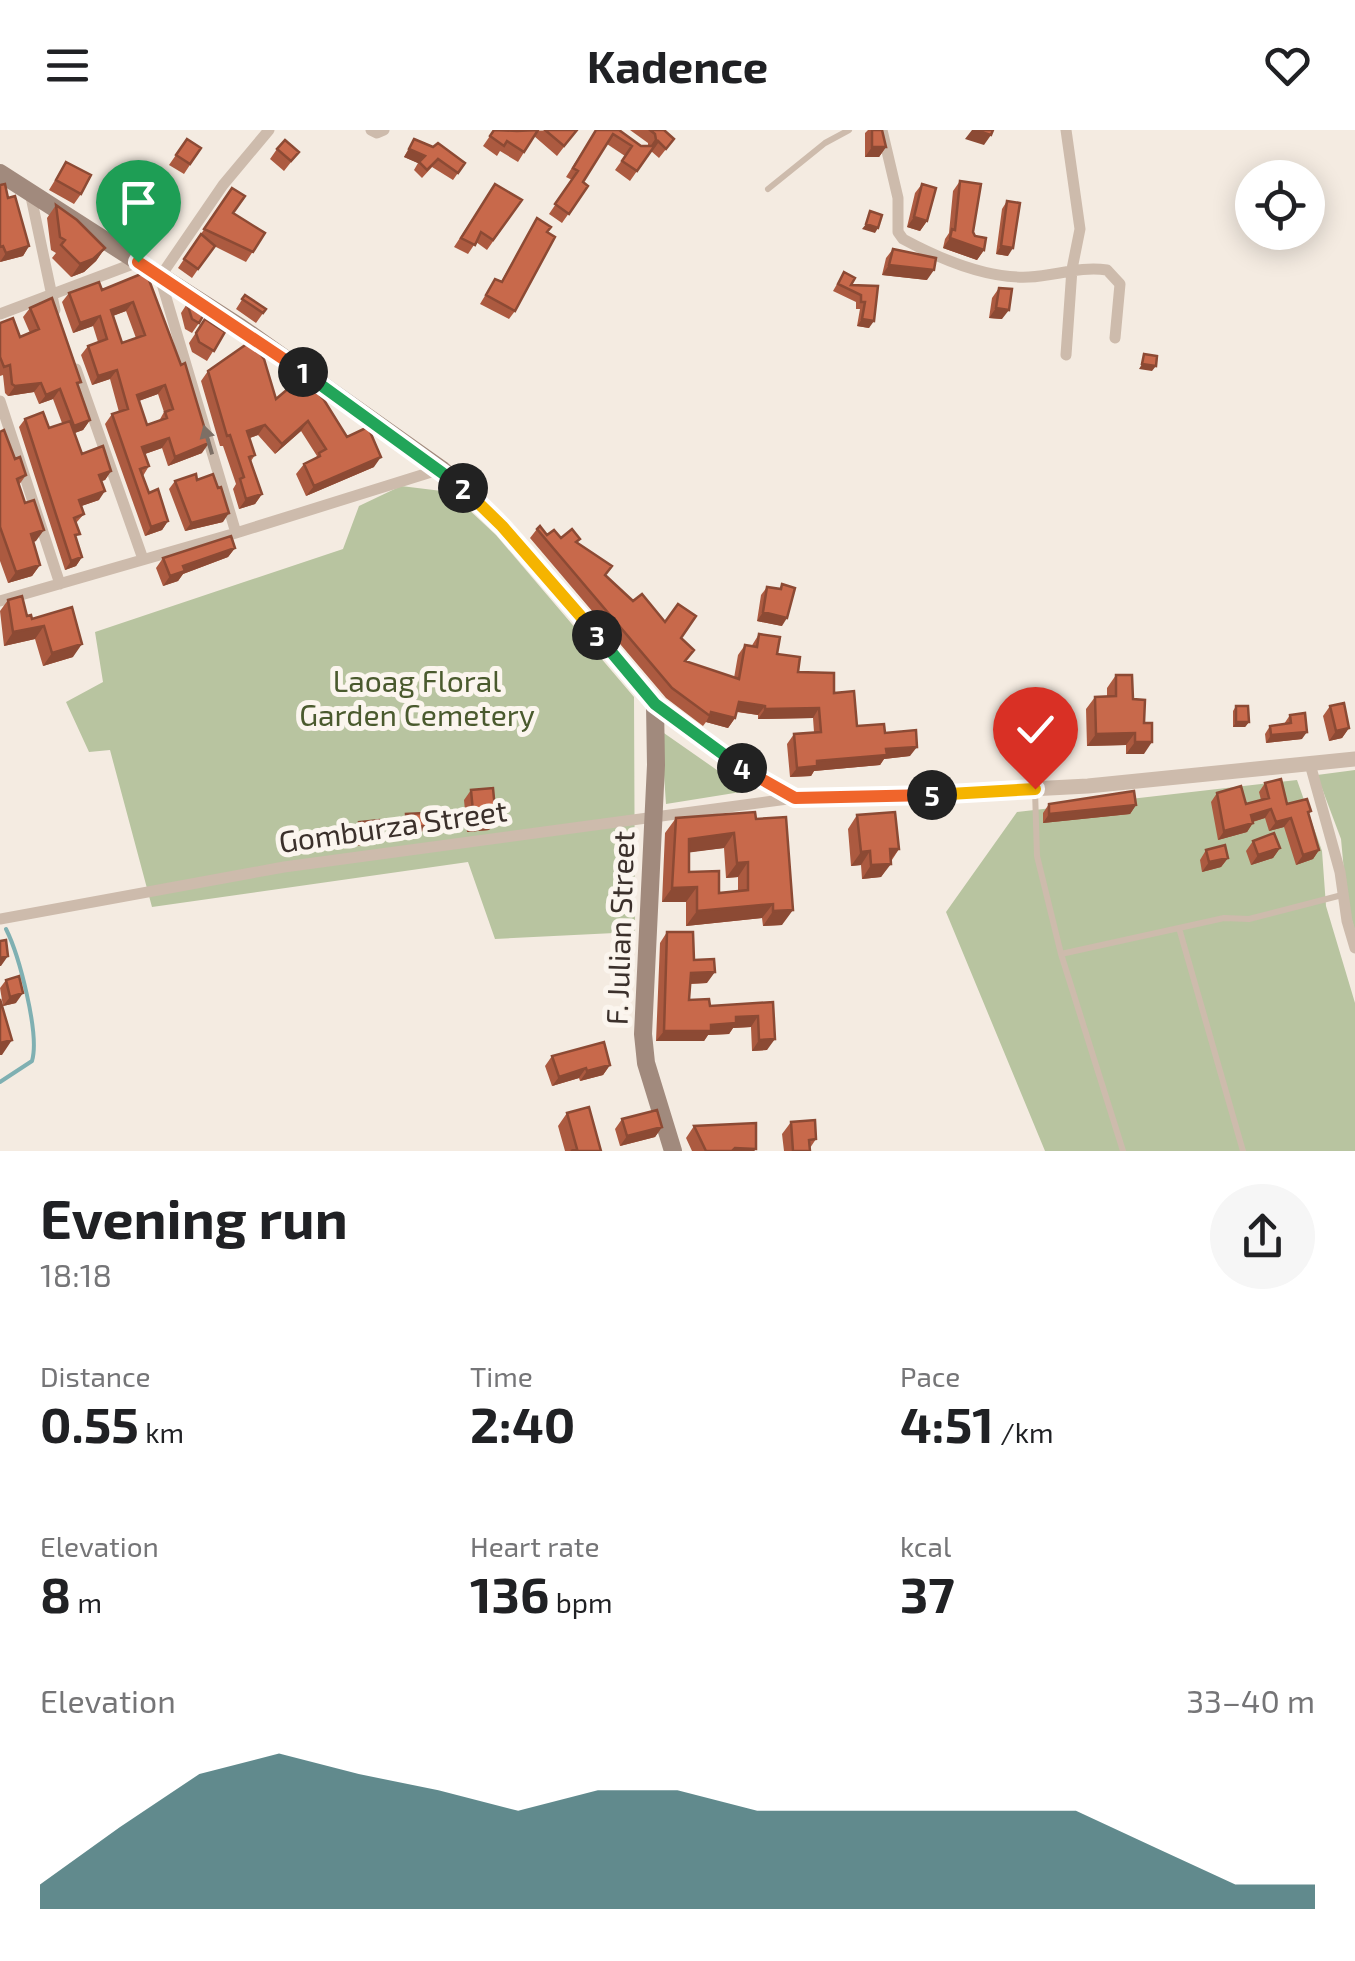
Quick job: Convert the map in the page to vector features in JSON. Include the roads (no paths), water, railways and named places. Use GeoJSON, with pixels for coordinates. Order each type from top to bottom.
{"type":"FeatureCollection","features":[{"type":"Feature","properties":{"kind":"main road"},"geometry":{"type":"LineString","coordinates":[[0,174],[240,327],[441,469],[502,526],[655,704]]}},
{"type":"Feature","properties":{"kind":"main road","name":"F. Julian Street"},"geometry":{"type":"LineString","coordinates":[[655,704],[642,1034],[646,1064],[672,1151]]}},
{"type":"Feature","properties":{"kind":"street"},"geometry":{"type":"LineString","coordinates":[[236,533],[160,277],[223,185],[269,130]]}},
{"type":"Feature","properties":{"kind":"street"},"geometry":{"type":"LineString","coordinates":[[371,130],[384,130]]}},
{"type":"Feature","properties":{"kind":"street"},"geometry":{"type":"LineString","coordinates":[[882,130],[898,198],[898,232],[903,239],[955,264],[1004,275],[1029,277],[1072,269],[1107,270],[1120,284],[1114,338]]}},
{"type":"Feature","properties":{"kind":"street"},"geometry":{"type":"LineString","coordinates":[[1066,130],[1080,230],[1072,269],[1066,354]]}},
{"type":"Feature","properties":{"kind":"street"},"geometry":{"type":"LineString","coordinates":[[30,192],[50,295],[62,330]]}},
{"type":"Feature","properties":{"kind":"street"},"geometry":{"type":"LineString","coordinates":[[0,314],[138,262]]}},
{"type":"Feature","properties":{"kind":"street"},"geometry":{"type":"LineString","coordinates":[[68,348],[143,559]]}},
{"type":"Feature","properties":{"kind":"street"},"geometry":{"type":"LineString","coordinates":[[0,401],[60,584]]}},
{"type":"Feature","properties":{"kind":"street"},"geometry":{"type":"LineString","coordinates":[[0,601],[441,469]]}},
{"type":"Feature","properties":{"kind":"street"},"geometry":{"type":"LineString","coordinates":[[655,704],[698,738],[795,798],[1035,789],[1355,759]]}},
{"type":"Feature","properties":{"kind":"street"},"geometry":{"type":"LineString","coordinates":[[1310,764],[1333,844],[1355,948]]}},
{"type":"Feature","properties":{"kind":"street","name":"Gomburza Street"},"geometry":{"type":"LineString","coordinates":[[0,919],[284,867],[795,798]]}},
{"type":"Feature","properties":{"kind":"lane"},"geometry":{"type":"LineString","coordinates":[[768,189],[825,143],[849,130]]}},
{"type":"Feature","properties":{"kind":"lane"},"geometry":{"type":"LineString","coordinates":[[1035,789],[1037,856],[1061,954],[1123,1151]]}},
{"type":"Feature","properties":{"kind":"lane"},"geometry":{"type":"LineString","coordinates":[[1061,954],[1224,918],[1249,919],[1343,894]]}},
{"type":"Feature","properties":{"kind":"lane"},"geometry":{"type":"LineString","coordinates":[[1179,928],[1243,1151]]}},
{"type":"Feature","properties":{"kind":"waterway"},"geometry":{"type":"LineString","coordinates":[[0,1082],[32,1061],[34,1049],[27,995],[6,929]]}},
{"type":"Feature","properties":{"kind":"park label","name":"Laoag Floral Garden Cemetery"},"geometry":{"type":"Point","coordinates":[417,699]}}]}
